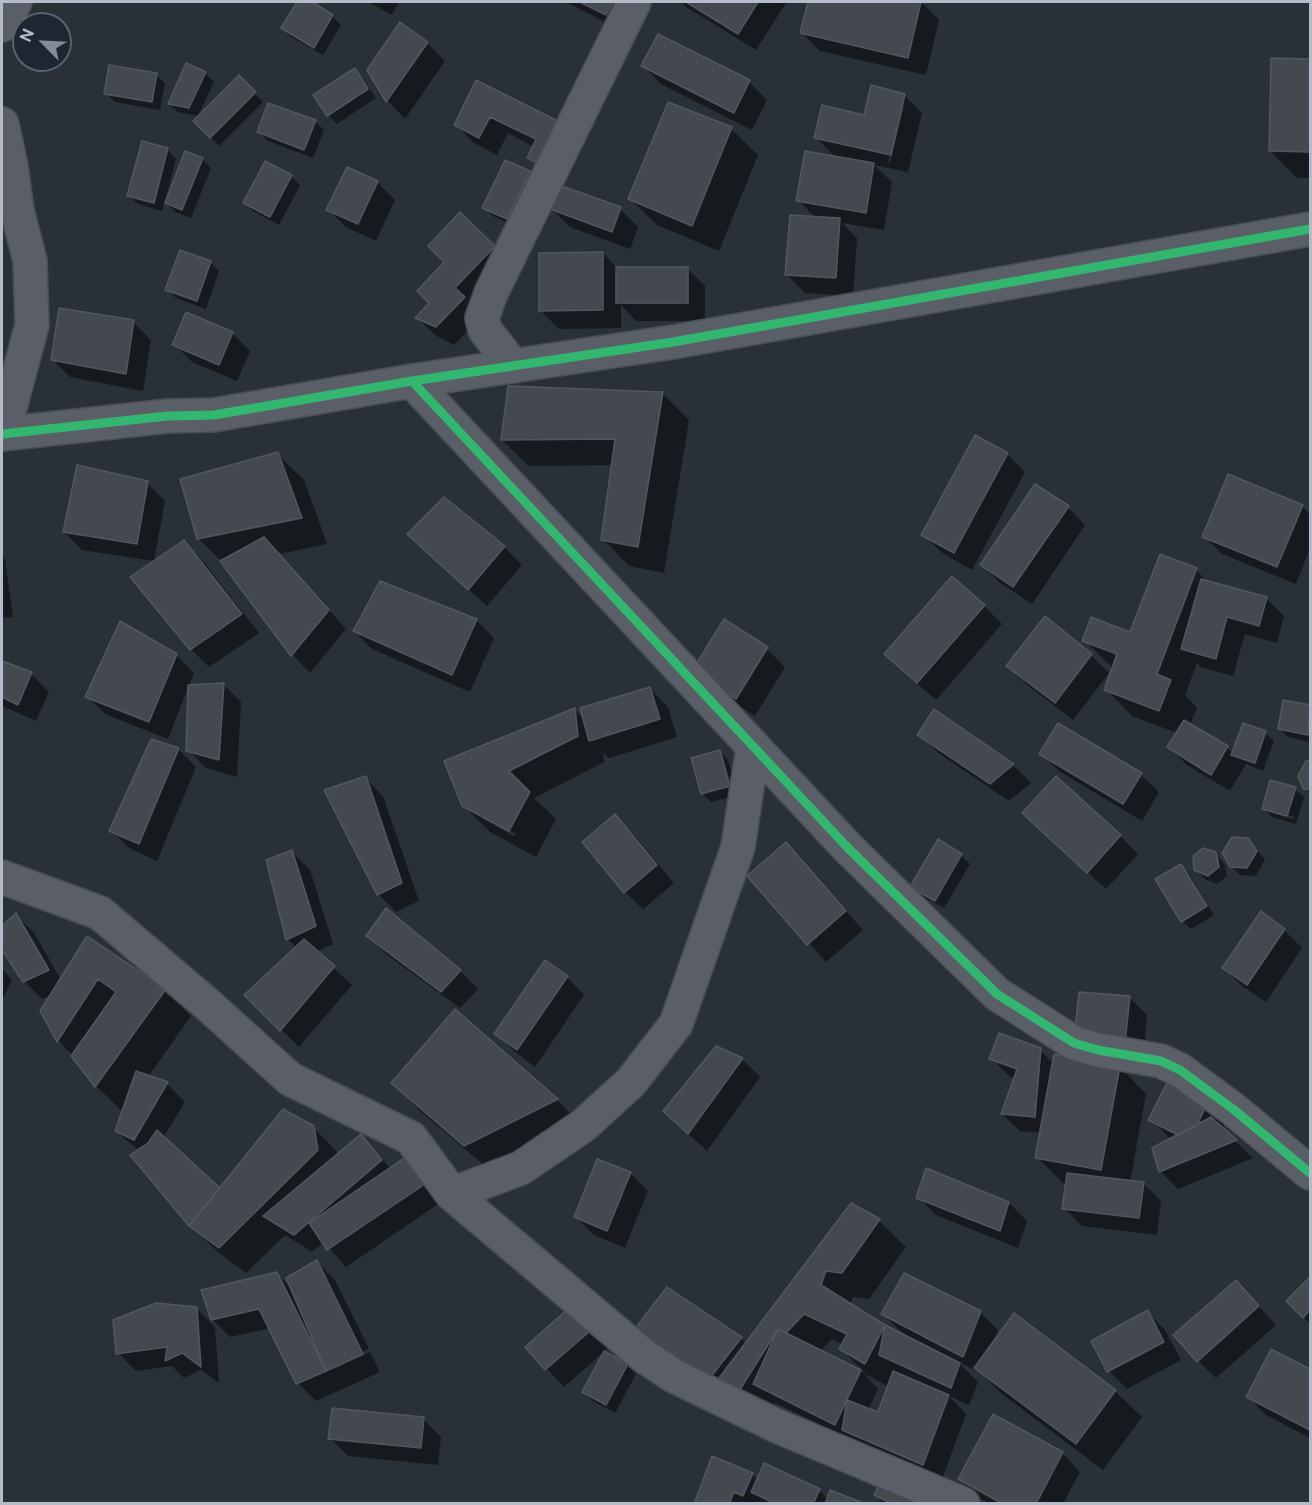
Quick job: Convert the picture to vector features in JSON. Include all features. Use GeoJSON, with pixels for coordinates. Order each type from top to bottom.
{"type":"FeatureCollection","features":[{"type":"Feature","properties":{"kind":"street"},"geometry":{"type":"LineString","coordinates":[[2,25],[15,2]]}},
{"type":"Feature","properties":{"kind":"street"},"geometry":{"type":"LineString","coordinates":[[513,366],[485,330],[482,318],[490,293],[634,2]]}},
{"type":"Feature","properties":{"kind":"street"},"geometry":{"type":"LineString","coordinates":[[2,124],[17,210],[30,261],[33,325],[2,434],[168,416],[214,415],[412,381],[685,340],[1311,229]]}},
{"type":"Feature","properties":{"kind":"street"},"geometry":{"type":"LineString","coordinates":[[412,381],[848,848],[997,994],[1074,1043],[1098,1050],[1161,1061],[1180,1070],[1233,1108],[1311,1173]]}},
{"type":"Feature","properties":{"kind":"street"},"geometry":{"type":"LineString","coordinates":[[452,1194],[521,1168],[584,1125],[631,1082],[676,1024],[738,847],[753,747]]}},
{"type":"Feature","properties":{"kind":"street"},"geometry":{"type":"LineString","coordinates":[[2,877],[100,913],[207,1004],[290,1079],[411,1138],[452,1194],[644,1356],[674,1376],[777,1426],[963,1503]]}},
{"type":"Feature","properties":{"kind":"building"},"geometry":{"type":"Polygon","coordinates":[[[297,2],[312,2],[333,15],[314,48],[281,28],[297,2]]]}},
{"type":"Feature","properties":{"kind":"building"},"geometry":{"type":"Polygon","coordinates":[[[580,2],[613,2],[606,15],[580,2]]]}},
{"type":"Feature","properties":{"kind":"building"},"geometry":{"type":"Polygon","coordinates":[[[686,2],[758,2],[738,34],[686,2]]]}},
{"type":"Feature","properties":{"kind":"building"},"geometry":{"type":"Polygon","coordinates":[[[808,2],[921,2],[908,58],[800,33],[808,2]]]}},
{"type":"Feature","properties":{"kind":"building"},"geometry":{"type":"Polygon","coordinates":[[[400,22],[428,42],[386,102],[367,70],[400,22]]]}},
{"type":"Feature","properties":{"kind":"building"},"geometry":{"type":"Polygon","coordinates":[[[658,34],[750,80],[734,113],[641,66],[658,34]]]}},
{"type":"Feature","properties":{"kind":"building"},"geometry":{"type":"Polygon","coordinates":[[[1271,58],[1310,59],[1310,152],[1269,151],[1271,58]]]}},
{"type":"Feature","properties":{"kind":"building"},"geometry":{"type":"Polygon","coordinates":[[[186,63],[206,72],[189,108],[168,104],[186,63]]]}},
{"type":"Feature","properties":{"kind":"building"},"geometry":{"type":"Polygon","coordinates":[[[109,65],[157,73],[152,102],[104,94],[109,65]]]}},
{"type":"Feature","properties":{"kind":"building"},"geometry":{"type":"Polygon","coordinates":[[[355,68],[368,89],[327,116],[313,95],[355,68]]]}},
{"type":"Feature","properties":{"kind":"building"},"geometry":{"type":"Polygon","coordinates":[[[239,75],[256,92],[210,138],[193,121],[239,75]]]}},
{"type":"Feature","properties":{"kind":"building"},"geometry":{"type":"Polygon","coordinates":[[[476,80],[566,125],[545,167],[527,158],[536,139],[490,117],[479,138],[454,125],[476,80]]]}},
{"type":"Feature","properties":{"kind":"building"},"geometry":{"type":"Polygon","coordinates":[[[871,85],[905,94],[891,155],[814,138],[822,105],[864,115],[871,85]]]}},
{"type":"Feature","properties":{"kind":"building"},"geometry":{"type":"Polygon","coordinates":[[[668,102],[732,127],[692,226],[628,199],[668,102]]]}},
{"type":"Feature","properties":{"kind":"building"},"geometry":{"type":"Polygon","coordinates":[[[268,103],[316,120],[304,150],[257,132],[268,103]]]}},
{"type":"Feature","properties":{"kind":"building"},"geometry":{"type":"Polygon","coordinates":[[[142,141],[168,148],[154,203],[127,196],[142,141]]]}},
{"type":"Feature","properties":{"kind":"building"},"geometry":{"type":"Polygon","coordinates":[[[185,151],[203,158],[182,210],[165,203],[185,151]]]}},
{"type":"Feature","properties":{"kind":"building"},"geometry":{"type":"Polygon","coordinates":[[[805,151],[874,163],[866,213],[796,201],[805,151]]]}},
{"type":"Feature","properties":{"kind":"building"},"geometry":{"type":"Polygon","coordinates":[[[505,160],[530,171],[507,219],[482,208],[505,160]]]}},
{"type":"Feature","properties":{"kind":"building"},"geometry":{"type":"Polygon","coordinates":[[[265,161],[292,175],[270,217],[243,203],[265,161]]]}},
{"type":"Feature","properties":{"kind":"building"},"geometry":{"type":"Polygon","coordinates":[[[347,167],[378,181],[358,224],[326,210],[347,167]]]}},
{"type":"Feature","properties":{"kind":"building"},"geometry":{"type":"Polygon","coordinates":[[[559,185],[621,207],[612,232],[550,209],[559,185]]]}},
{"type":"Feature","properties":{"kind":"building"},"geometry":{"type":"Polygon","coordinates":[[[460,212],[495,246],[455,288],[465,297],[436,327],[415,318],[429,303],[417,291],[444,262],[428,246],[460,212]]]}},
{"type":"Feature","properties":{"kind":"building"},"geometry":{"type":"Polygon","coordinates":[[[790,215],[840,218],[836,278],[785,275],[790,215]]]}},
{"type":"Feature","properties":{"kind":"building"},"geometry":{"type":"Polygon","coordinates":[[[180,250],[211,261],[197,301],[165,290],[180,250]]]}},
{"type":"Feature","properties":{"kind":"building"},"geometry":{"type":"Polygon","coordinates":[[[603,252],[603,310],[539,311],[539,253],[603,252]]]}},
{"type":"Feature","properties":{"kind":"building"},"geometry":{"type":"Polygon","coordinates":[[[616,267],[688,267],[688,303],[616,303],[616,267]]]}},
{"type":"Feature","properties":{"kind":"building"},"geometry":{"type":"Polygon","coordinates":[[[59,308],[134,320],[126,374],[51,360],[59,308]]]}},
{"type":"Feature","properties":{"kind":"building"},"geometry":{"type":"Polygon","coordinates":[[[186,312],[233,332],[219,365],[172,345],[186,312]]]}},
{"type":"Feature","properties":{"kind":"building"},"geometry":{"type":"Polygon","coordinates":[[[508,386],[663,392],[638,547],[601,540],[615,439],[501,440],[508,386]]]}},
{"type":"Feature","properties":{"kind":"building"},"geometry":{"type":"Polygon","coordinates":[[[975,435],[1008,453],[954,553],[921,535],[975,435]]]}},
{"type":"Feature","properties":{"kind":"building"},"geometry":{"type":"Polygon","coordinates":[[[278,452],[302,518],[197,539],[180,479],[278,452]]]}},
{"type":"Feature","properties":{"kind":"building"},"geometry":{"type":"Polygon","coordinates":[[[77,465],[148,481],[137,544],[63,532],[77,465]]]}},
{"type":"Feature","properties":{"kind":"building"},"geometry":{"type":"Polygon","coordinates":[[[1228,474],[1303,505],[1277,567],[1202,537],[1228,474]]]}},
{"type":"Feature","properties":{"kind":"building"},"geometry":{"type":"Polygon","coordinates":[[[1035,484],[1069,506],[1013,587],[980,565],[1035,484]]]}},
{"type":"Feature","properties":{"kind":"building"},"geometry":{"type":"Polygon","coordinates":[[[444,497],[505,546],[468,590],[407,534],[444,497]]]}},
{"type":"Feature","properties":{"kind":"building"},"geometry":{"type":"Polygon","coordinates":[[[264,537],[329,610],[291,656],[220,561],[264,537]]]}},
{"type":"Feature","properties":{"kind":"building"},"geometry":{"type":"Polygon","coordinates":[[[184,540],[242,614],[190,650],[130,577],[184,540]]]}},
{"type":"Feature","properties":{"kind":"building"},"geometry":{"type":"Polygon","coordinates":[[[1160,554],[1197,568],[1157,674],[1171,680],[1159,711],[1104,690],[1117,654],[1082,641],[1091,617],[1130,632],[1160,554]]]}},
{"type":"Feature","properties":{"kind":"building"},"geometry":{"type":"Polygon","coordinates":[[[952,576],[985,605],[917,683],[884,654],[952,576]]]}},
{"type":"Feature","properties":{"kind":"building"},"geometry":{"type":"Polygon","coordinates":[[[1201,579],[1267,597],[1259,626],[1227,617],[1216,659],[1181,649],[1201,579]]]}},
{"type":"Feature","properties":{"kind":"building"},"geometry":{"type":"Polygon","coordinates":[[[380,581],[477,619],[452,675],[353,631],[380,581]]]}},
{"type":"Feature","properties":{"kind":"building"},"geometry":{"type":"Polygon","coordinates":[[[1045,616],[1092,654],[1055,703],[1006,666],[1045,616]]]}},
{"type":"Feature","properties":{"kind":"building"},"geometry":{"type":"Polygon","coordinates":[[[724,619],[768,647],[736,699],[692,671],[724,619]]]}},
{"type":"Feature","properties":{"kind":"building"},"geometry":{"type":"Polygon","coordinates":[[[120,621],[177,654],[149,722],[85,697],[120,621]]]}},
{"type":"Feature","properties":{"kind":"building"},"geometry":{"type":"Polygon","coordinates":[[[2,661],[32,672],[18,705],[2,697],[2,661]]]}},
{"type":"Feature","properties":{"kind":"building"},"geometry":{"type":"Polygon","coordinates":[[[224,683],[219,760],[186,751],[188,685],[224,683]]]}},
{"type":"Feature","properties":{"kind":"building"},"geometry":{"type":"Polygon","coordinates":[[[650,687],[660,719],[589,741],[580,708],[650,687]]]}},
{"type":"Feature","properties":{"kind":"building"},"geometry":{"type":"Polygon","coordinates":[[[1283,700],[1310,705],[1308,735],[1278,729],[1283,700]]]}},
{"type":"Feature","properties":{"kind":"building"},"geometry":{"type":"Polygon","coordinates":[[[575,708],[578,736],[509,771],[530,792],[509,831],[462,806],[444,761],[575,708]]]}},
{"type":"Feature","properties":{"kind":"building"},"geometry":{"type":"Polygon","coordinates":[[[934,709],[1014,764],[990,784],[917,735],[934,709]]]}},
{"type":"Feature","properties":{"kind":"building"},"geometry":{"type":"Polygon","coordinates":[[[1184,720],[1228,746],[1211,775],[1167,747],[1184,720]]]}},
{"type":"Feature","properties":{"kind":"building"},"geometry":{"type":"Polygon","coordinates":[[[1058,723],[1142,773],[1123,804],[1039,754],[1058,723]]]}},
{"type":"Feature","properties":{"kind":"building"},"geometry":{"type":"Polygon","coordinates":[[[1243,723],[1266,731],[1255,763],[1231,755],[1243,723]]]}},
{"type":"Feature","properties":{"kind":"building"},"geometry":{"type":"Polygon","coordinates":[[[151,739],[179,748],[139,844],[109,831],[151,739]]]}},
{"type":"Feature","properties":{"kind":"building"},"geometry":{"type":"Polygon","coordinates":[[[720,750],[730,786],[701,794],[691,758],[720,750]]]}},
{"type":"Feature","properties":{"kind":"building"},"geometry":{"type":"Polygon","coordinates":[[[1306,761],[1310,761],[1310,790],[1303,789],[1298,776],[1306,761]]]}},
{"type":"Feature","properties":{"kind":"building"},"geometry":{"type":"Polygon","coordinates":[[[366,776],[402,883],[377,895],[324,790],[366,776]]]}},
{"type":"Feature","properties":{"kind":"building"},"geometry":{"type":"Polygon","coordinates":[[[1056,776],[1121,835],[1087,873],[1022,813],[1056,776]]]}},
{"type":"Feature","properties":{"kind":"building"},"geometry":{"type":"Polygon","coordinates":[[[1270,780],[1296,787],[1287,816],[1262,809],[1270,780]]]}},
{"type":"Feature","properties":{"kind":"building"},"geometry":{"type":"Polygon","coordinates":[[[615,814],[657,865],[624,893],[582,842],[615,814]]]}},
{"type":"Feature","properties":{"kind":"building"},"geometry":{"type":"Polygon","coordinates":[[[1232,837],[1248,838],[1257,851],[1247,868],[1230,867],[1222,853],[1232,837]]]}},
{"type":"Feature","properties":{"kind":"building"},"geometry":{"type":"Polygon","coordinates":[[[938,839],[962,854],[935,901],[910,887],[938,839]]]}},
{"type":"Feature","properties":{"kind":"building"},"geometry":{"type":"Polygon","coordinates":[[[786,842],[846,911],[807,945],[747,876],[786,842]]]}},
{"type":"Feature","properties":{"kind":"building"},"geometry":{"type":"Polygon","coordinates":[[[1203,848],[1216,852],[1219,867],[1208,876],[1194,870],[1193,856],[1203,848]]]}},
{"type":"Feature","properties":{"kind":"building"},"geometry":{"type":"Polygon","coordinates":[[[292,850],[316,926],[286,940],[266,860],[292,850]]]}},
{"type":"Feature","properties":{"kind":"building"},"geometry":{"type":"Polygon","coordinates":[[[1181,864],[1207,906],[1181,922],[1155,879],[1181,864]]]}},
{"type":"Feature","properties":{"kind":"building"},"geometry":{"type":"Polygon","coordinates":[[[386,908],[461,970],[441,992],[366,936],[386,908]]]}},
{"type":"Feature","properties":{"kind":"building"},"geometry":{"type":"Polygon","coordinates":[[[1261,911],[1285,929],[1247,985],[1222,968],[1261,911]]]}},
{"type":"Feature","properties":{"kind":"building"},"geometry":{"type":"Polygon","coordinates":[[[16,913],[49,970],[23,982],[2,950],[2,926],[16,913]]]}},
{"type":"Feature","properties":{"kind":"building"},"geometry":{"type":"Polygon","coordinates":[[[87,936],[166,989],[95,1087],[71,1056],[116,992],[98,979],[57,1042],[40,1011],[87,936]]]}},
{"type":"Feature","properties":{"kind":"building"},"geometry":{"type":"Polygon","coordinates":[[[304,939],[335,966],[280,1031],[244,995],[304,939]]]}},
{"type":"Feature","properties":{"kind":"building"},"geometry":{"type":"Polygon","coordinates":[[[545,960],[568,976],[517,1050],[494,1034],[545,960]]]}},
{"type":"Feature","properties":{"kind":"building"},"geometry":{"type":"Polygon","coordinates":[[[1079,992],[1130,996],[1125,1043],[1074,1039],[1079,992]]]}},
{"type":"Feature","properties":{"kind":"building"},"geometry":{"type":"Polygon","coordinates":[[[455,1009],[558,1099],[464,1146],[391,1083],[455,1009]]]}},
{"type":"Feature","properties":{"kind":"building"},"geometry":{"type":"Polygon","coordinates":[[[999,1033],[1041,1048],[1035,1117],[1001,1114],[1017,1069],[989,1059],[999,1033]]]}},
{"type":"Feature","properties":{"kind":"building"},"geometry":{"type":"Polygon","coordinates":[[[716,1046],[743,1058],[688,1134],[663,1111],[716,1046]]]}},
{"type":"Feature","properties":{"kind":"building"},"geometry":{"type":"Polygon","coordinates":[[[1054,1054],[1120,1066],[1101,1170],[1035,1158],[1054,1054]]]}},
{"type":"Feature","properties":{"kind":"building"},"geometry":{"type":"Polygon","coordinates":[[[136,1071],[168,1082],[134,1140],[115,1131],[136,1071]]]}},
{"type":"Feature","properties":{"kind":"building"},"geometry":{"type":"Polygon","coordinates":[[[1168,1081],[1208,1102],[1197,1125],[1178,1135],[1148,1120],[1168,1081]]]}},
{"type":"Feature","properties":{"kind":"building"},"geometry":{"type":"Polygon","coordinates":[[[283,1109],[314,1126],[318,1150],[219,1248],[189,1226],[283,1109]]]}},
{"type":"Feature","properties":{"kind":"building"},"geometry":{"type":"Polygon","coordinates":[[[1211,1117],[1237,1140],[1159,1172],[1152,1148],[1211,1117]]]}},
{"type":"Feature","properties":{"kind":"building"},"geometry":{"type":"Polygon","coordinates":[[[157,1130],[220,1188],[189,1226],[130,1155],[148,1143],[157,1130]]]}},
{"type":"Feature","properties":{"kind":"building"},"geometry":{"type":"Polygon","coordinates":[[[361,1134],[382,1160],[294,1235],[263,1216],[361,1134]]]}},
{"type":"Feature","properties":{"kind":"building"},"geometry":{"type":"Polygon","coordinates":[[[410,1154],[428,1182],[327,1250],[309,1223],[410,1154]]]}},
{"type":"Feature","properties":{"kind":"building"},"geometry":{"type":"Polygon","coordinates":[[[597,1159],[631,1172],[607,1231],[574,1217],[597,1159]]]}},
{"type":"Feature","properties":{"kind":"building"},"geometry":{"type":"Polygon","coordinates":[[[926,1168],[1009,1202],[1000,1231],[916,1198],[926,1168]]]}},
{"type":"Feature","properties":{"kind":"building"},"geometry":{"type":"Polygon","coordinates":[[[1067,1173],[1144,1182],[1139,1218],[1062,1209],[1067,1173]]]}},
{"type":"Feature","properties":{"kind":"building"},"geometry":{"type":"Polygon","coordinates":[[[851,1203],[880,1219],[842,1273],[826,1271],[821,1285],[885,1325],[865,1364],[839,1349],[847,1334],[804,1314],[786,1333],[778,1329],[739,1391],[719,1378],[851,1203]]]}},
{"type":"Feature","properties":{"kind":"building"},"geometry":{"type":"Polygon","coordinates":[[[317,1260],[363,1354],[326,1371],[286,1278],[317,1260]]]}},
{"type":"Feature","properties":{"kind":"building"},"geometry":{"type":"Polygon","coordinates":[[[277,1272],[326,1371],[296,1384],[259,1309],[211,1320],[201,1290],[277,1272]]]}},
{"type":"Feature","properties":{"kind":"building"},"geometry":{"type":"Polygon","coordinates":[[[904,1273],[981,1311],[963,1357],[881,1314],[904,1273]]]}},
{"type":"Feature","properties":{"kind":"building"},"geometry":{"type":"Polygon","coordinates":[[[1310,1277],[1310,1310],[1303,1318],[1286,1301],[1310,1277]]]}},
{"type":"Feature","properties":{"kind":"building"},"geometry":{"type":"Polygon","coordinates":[[[1236,1280],[1259,1306],[1197,1362],[1173,1335],[1236,1280]]]}},
{"type":"Feature","properties":{"kind":"building"},"geometry":{"type":"Polygon","coordinates":[[[667,1287],[742,1337],[709,1379],[633,1331],[667,1287]]]}},
{"type":"Feature","properties":{"kind":"building"},"geometry":{"type":"Polygon","coordinates":[[[156,1303],[197,1307],[201,1367],[182,1353],[165,1361],[167,1347],[116,1354],[113,1320],[156,1303]]]}},
{"type":"Feature","properties":{"kind":"building"},"geometry":{"type":"Polygon","coordinates":[[[570,1307],[590,1331],[545,1370],[525,1347],[570,1307]]]}},
{"type":"Feature","properties":{"kind":"building"},"geometry":{"type":"Polygon","coordinates":[[[1148,1310],[1164,1342],[1107,1372],[1091,1341],[1148,1310]]]}},
{"type":"Feature","properties":{"kind":"building"},"geometry":{"type":"Polygon","coordinates":[[[1014,1313],[1116,1390],[1076,1444],[974,1368],[1014,1313]]]}},
{"type":"Feature","properties":{"kind":"building"},"geometry":{"type":"Polygon","coordinates":[[[885,1325],[960,1363],[951,1388],[879,1355],[885,1325]]]}},
{"type":"Feature","properties":{"kind":"building"},"geometry":{"type":"Polygon","coordinates":[[[778,1329],[861,1370],[835,1425],[753,1384],[778,1329]]]}},
{"type":"Feature","properties":{"kind":"building"},"geometry":{"type":"Polygon","coordinates":[[[1271,1349],[1310,1369],[1310,1430],[1246,1397],[1271,1349]]]}},
{"type":"Feature","properties":{"kind":"building"},"geometry":{"type":"Polygon","coordinates":[[[604,1351],[628,1364],[606,1405],[582,1392],[604,1351]]]}},
{"type":"Feature","properties":{"kind":"building"},"geometry":{"type":"Polygon","coordinates":[[[893,1371],[949,1395],[923,1465],[842,1430],[847,1400],[878,1412],[893,1371]]]}},
{"type":"Feature","properties":{"kind":"building"},"geometry":{"type":"Polygon","coordinates":[[[332,1408],[424,1417],[421,1448],[328,1439],[332,1408]]]}},
{"type":"Feature","properties":{"kind":"building"},"geometry":{"type":"Polygon","coordinates":[[[993,1414],[1063,1452],[1036,1504],[1003,1504],[958,1479],[993,1414]]]}},
{"type":"Feature","properties":{"kind":"building"},"geometry":{"type":"Polygon","coordinates":[[[712,1456],[753,1473],[743,1496],[734,1492],[729,1504],[694,1504],[712,1456]]]}},
{"type":"Feature","properties":{"kind":"building"},"geometry":{"type":"Polygon","coordinates":[[[764,1463],[820,1489],[813,1504],[776,1504],[751,1492],[764,1463]]]}},
{"type":"Feature","properties":{"kind":"building"},"geometry":{"type":"Polygon","coordinates":[[[884,1472],[950,1504],[892,1504],[874,1495],[884,1472]]]}},
{"type":"Feature","properties":{"kind":"building"},"geometry":{"type":"Polygon","coordinates":[[[830,1490],[866,1504],[825,1504],[830,1490]]]}},
{"type":"Feature","properties":{"kind":"cycle path"},"geometry":{"type":"LineString","coordinates":[[2,434],[168,416],[214,415],[412,381],[673,342],[1310,229]]}},
{"type":"Feature","properties":{"kind":"cycle path"},"geometry":{"type":"LineString","coordinates":[[412,381],[848,848],[997,994],[1074,1043],[1098,1050],[1161,1061],[1180,1070],[1233,1109],[1310,1173]]}}]}
